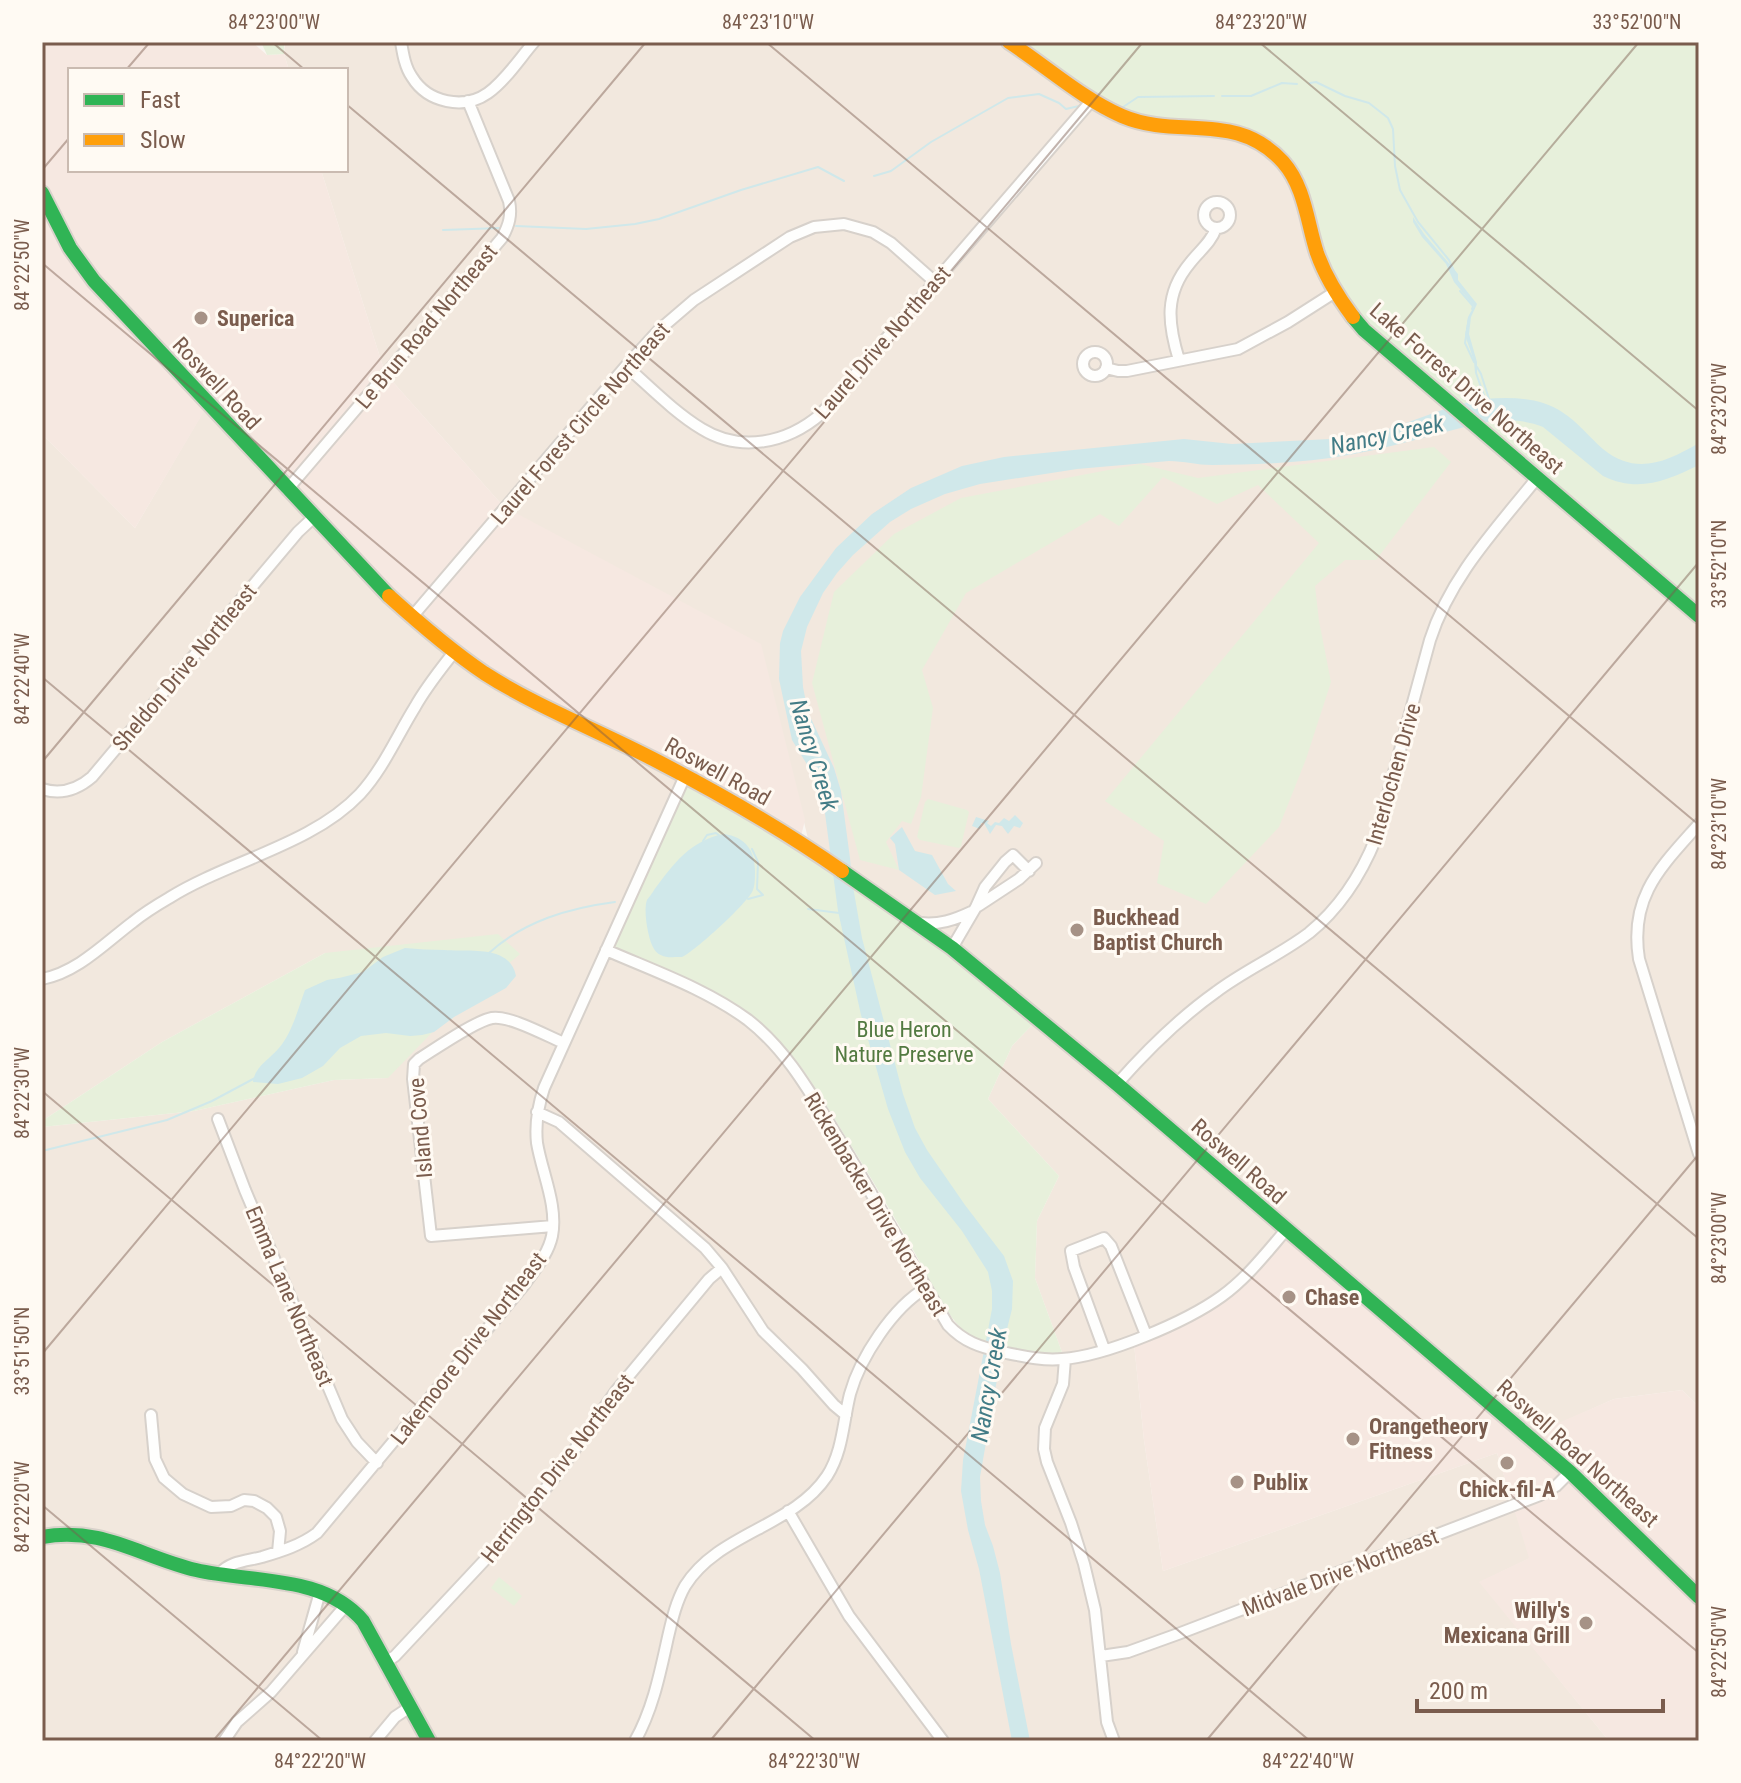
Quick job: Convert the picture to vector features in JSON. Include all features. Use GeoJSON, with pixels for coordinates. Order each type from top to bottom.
{"type":"FeatureCollection","features":[{"type":"Feature","properties":{"kind":"main road","name":"Lake Forrest Drive Northeast"},"geometry":{"type":"LineString","coordinates":[[1009,42],[1118,114],[1158,126],[1229,130],[1249,136],[1270,150],[1286,165],[1301,192],[1318,254],[1335,292],[1364,330],[1699,616]]}},
{"type":"Feature","properties":{"kind":"main road","name":"Roswell Road"},"geometry":{"type":"LineString","coordinates":[[42,193],[70,248],[94,281],[313,518],[411,618],[454,652],[517,692],[685,776],[753,815],[826,860],[916,922],[999,985],[1423,1347]]}},
{"type":"Feature","properties":{"kind":"main road","name":"Roswell Road Northeast"},"geometry":{"type":"LineString","coordinates":[[1423,1347],[1570,1472],[1699,1597]]}},
{"type":"Feature","properties":{"kind":"main road"},"geometry":{"type":"LineString","coordinates":[[42,1537],[58,1533],[84,1534],[184,1567],[283,1583],[320,1592],[347,1604],[363,1621],[429,1741]]}},
{"type":"Feature","properties":{"kind":"street"},"geometry":{"type":"LineString","coordinates":[[401,42],[411,77],[423,90],[450,102],[468,101],[491,91],[534,42]]}},
{"type":"Feature","properties":{"kind":"street","name":"Laurel Drive Northeast"},"geometry":{"type":"LineString","coordinates":[[626,366],[691,422],[725,440],[761,443],[801,430],[821,414],[1093,99]]}},
{"type":"Feature","properties":{"kind":"street","name":"Le Brun Road Northeast"},"geometry":{"type":"LineString","coordinates":[[287,490],[508,228],[511,215],[509,201],[468,101]]}},
{"type":"Feature","properties":{"kind":"street","name":"Laurel Forest Circle Northeast"},"geometry":{"type":"LineString","coordinates":[[411,618],[659,330],[694,300],[790,237],[814,227],[844,224],[873,232],[891,243],[935,282]]}},
{"type":"Feature","properties":{"kind":"street"},"geometry":{"type":"LineString","coordinates":[[1179,360],[1170,326],[1172,297],[1182,273],[1209,242],[1216,228]]}},
{"type":"Feature","properties":{"kind":"street"},"geometry":{"type":"LineString","coordinates":[[1106,368],[1127,371],[1238,349],[1335,292]]}},
{"type":"Feature","properties":{"kind":"street","name":"Interlochen Drive"},"geometry":{"type":"LineString","coordinates":[[1117,1084],[1182,1017],[1219,989],[1310,932],[1350,890],[1376,838],[1430,640],[1442,608],[1465,568],[1537,478]]}},
{"type":"Feature","properties":{"kind":"street","name":"Sheldon Drive Northeast"},"geometry":{"type":"LineString","coordinates":[[42,789],[65,792],[92,777],[313,518]]}},
{"type":"Feature","properties":{"kind":"street"},"geometry":{"type":"LineString","coordinates":[[42,979],[69,971],[171,896],[307,833],[345,808],[375,776],[417,703],[454,652]]}},
{"type":"Feature","properties":{"kind":"street","name":"Lakemoore Drive Northeast"},"geometry":{"type":"LineString","coordinates":[[219,1574],[231,1564],[278,1552],[317,1533],[524,1285],[546,1252],[553,1226],[552,1210],[537,1144],[537,1112],[544,1088],[685,776]]}},
{"type":"Feature","properties":{"kind":"street"},"geometry":{"type":"LineString","coordinates":[[1699,824],[1658,870],[1647,888],[1640,907],[1637,933],[1639,959],[1699,1154]]}},
{"type":"Feature","properties":{"kind":"street"},"geometry":{"type":"LineString","coordinates":[[916,922],[951,920],[974,909],[1032,867],[1013,855],[1005,862],[985,887],[974,909],[952,948]]}},
{"type":"Feature","properties":{"kind":"street","name":"Rickenbacker Drive Northeast"},"geometry":{"type":"LineString","coordinates":[[606,950],[722,1003],[750,1022],[775,1045],[803,1081],[948,1325],[958,1335],[978,1346],[1046,1360],[1065,1359],[1146,1335],[1196,1313],[1223,1296],[1243,1279],[1286,1230]]}},
{"type":"Feature","properties":{"kind":"street","name":"Island Cove"},"geometry":{"type":"LineString","coordinates":[[553,1226],[431,1236],[413,1079],[414,1064],[419,1059],[493,1018],[510,1021],[564,1043]]}},
{"type":"Feature","properties":{"kind":"street"},"geometry":{"type":"LineString","coordinates":[[537,1112],[559,1122],[705,1248],[722,1268],[763,1331],[846,1415]]}},
{"type":"Feature","properties":{"kind":"street","name":"Emma Lane Northeast"},"geometry":{"type":"LineString","coordinates":[[218,1119],[342,1419],[357,1442],[377,1463]]}},
{"type":"Feature","properties":{"kind":"street"},"geometry":{"type":"LineString","coordinates":[[1104,1349],[1071,1251],[1104,1238],[1116,1256],[1146,1335]]}},
{"type":"Feature","properties":{"kind":"street","name":"Herrington Drive Northeast"},"geometry":{"type":"LineString","coordinates":[[386,1662],[511,1532],[558,1473],[616,1391],[709,1279],[722,1268]]}},
{"type":"Feature","properties":{"kind":"street"},"geometry":{"type":"LineString","coordinates":[[635,1741],[648,1716],[675,1609],[687,1583],[702,1566],[729,1546],[811,1495],[829,1473],[839,1451],[855,1379],[872,1347],[910,1300],[926,1288]]}},
{"type":"Feature","properties":{"kind":"street"},"geometry":{"type":"LineString","coordinates":[[1065,1359],[1063,1384],[1045,1428],[1044,1449],[1084,1564],[1095,1610],[1107,1722],[1114,1741]]}},
{"type":"Feature","properties":{"kind":"street"},"geometry":{"type":"LineString","coordinates":[[151,1415],[155,1459],[164,1478],[183,1494],[211,1507],[231,1506],[244,1500],[267,1508],[276,1517],[280,1531],[278,1552]]}},
{"type":"Feature","properties":{"kind":"street","name":"Midvale Drive Northeast"},"geometry":{"type":"LineString","coordinates":[[1101,1656],[1128,1652],[1153,1643],[1540,1495],[1556,1486],[1570,1472]]}},
{"type":"Feature","properties":{"kind":"street"},"geometry":{"type":"LineString","coordinates":[[788,1511],[849,1616],[943,1741]]}},
{"type":"Feature","properties":{"kind":"street"},"geometry":{"type":"LineString","coordinates":[[302,1654],[320,1592]]}},
{"type":"Feature","properties":{"kind":"street"},"geometry":{"type":"LineString","coordinates":[[224,1741],[237,1722],[287,1675],[347,1604]]}},
{"type":"Feature","properties":{"kind":"street"},"geometry":{"type":"LineString","coordinates":[[375,1741],[395,1717],[410,1707]]}},
{"type":"Feature","properties":{"kind":"shaded area"},"geometry":{"type":"Polygon","coordinates":[[[42,42],[252,42],[267,55],[284,54],[288,68],[68,68],[68,172],[322,172],[385,373],[503,506],[761,644],[805,820],[801,836],[522,692],[445,639],[381,587],[206,408],[135,528],[42,434],[42,42]]]}},
{"type":"Feature","properties":{"kind":"shaded area"},"geometry":{"type":"Polygon","coordinates":[[[285,42],[1010,42],[1251,131],[1699,620],[1699,1407],[1682,1390],[1614,1399],[1529,1437],[1239,1278],[1179,1317],[1088,1351],[1063,1355],[1035,1278],[1037,1221],[1059,1176],[988,1099],[1012,1046],[1035,1022],[810,847],[787,751],[503,506],[385,373],[322,172],[348,172],[348,68],[288,68],[284,54],[285,42]]]}},
{"type":"Feature","properties":{"kind":"shaded area"},"geometry":{"type":"Polygon","coordinates":[[[206,407],[681,779],[603,952],[704,998],[748,1024],[773,1048],[800,1085],[873,1205],[943,1328],[954,1339],[975,1350],[1012,1360],[1060,1367],[1089,1361],[1134,1344],[1163,1571],[1497,1453],[1530,1558],[1480,1582],[1609,1741],[42,1741],[42,1127],[194,1111],[334,1080],[388,1078],[325,953],[162,1042],[42,1121],[42,434],[135,528],[206,407]]]}},
{"type":"Feature","properties":{"kind":"shaded area"},"geometry":{"type":"Polygon","coordinates":[[[1290,1231],[1528,1436],[1614,1399],[1682,1390],[1699,1407],[1699,1741],[1609,1741],[1479,1582],[1529,1558],[1497,1453],[1163,1571],[1134,1344],[1202,1315],[1224,1299],[1290,1231]]]}},
{"type":"Feature","properties":{"kind":"green space"},"geometry":{"type":"Polygon","coordinates":[[[261,42],[284,42],[284,54],[267,55],[261,42]]]}},
{"type":"Feature","properties":{"kind":"green space"},"geometry":{"type":"Polygon","coordinates":[[[1010,42],[1699,42],[1699,620],[1331,294],[1286,160],[1250,131],[1148,123],[1107,107],[1010,42]]]}},
{"type":"Feature","properties":{"kind":"green space"},"geometry":{"type":"Polygon","coordinates":[[[1434,447],[1451,462],[1376,560],[1345,560],[1315,586],[1331,682],[1306,759],[1279,827],[1206,904],[1157,883],[1164,841],[1105,801],[1319,543],[1258,485],[1217,504],[1163,477],[1119,526],[1100,514],[966,593],[922,670],[933,708],[921,797],[911,824],[902,821],[886,842],[899,870],[860,860],[812,683],[834,592],[894,534],[961,498],[1140,464],[1198,478],[1434,447]]]}},
{"type":"Feature","properties":{"kind":"green space","name":"Blue Heron Nature Preserve"},"geometry":{"type":"Polygon","coordinates":[[[687,784],[751,818],[952,953],[1035,1022],[1012,1046],[988,1099],[1059,1176],[1037,1221],[1035,1278],[1063,1355],[1011,1349],[984,1342],[964,1331],[943,1304],[854,1150],[789,1052],[763,1028],[723,1000],[613,947],[687,784]]]}},
{"type":"Feature","properties":{"kind":"green space"},"geometry":{"type":"Polygon","coordinates":[[[928,799],[969,812],[959,848],[917,837],[928,799]]]}},
{"type":"Feature","properties":{"kind":"green space"},"geometry":{"type":"Polygon","coordinates":[[[498,934],[520,954],[449,1015],[388,1078],[334,1080],[194,1111],[42,1127],[42,1121],[162,1042],[325,953],[498,934]]]}},
{"type":"Feature","properties":{"kind":"green space"},"geometry":{"type":"Polygon","coordinates":[[[499,1577],[522,1596],[514,1606],[491,1588],[499,1577]]]}},
{"type":"Feature","properties":{"kind":"water","name":"Nancy Creek"},"geometry":{"type":"Polygon","coordinates":[[[1413,217],[1458,274],[1458,280],[1477,304],[1471,317],[1469,334],[1485,399],[1525,399],[1544,403],[1573,420],[1603,449],[1627,462],[1639,464],[1663,460],[1699,443],[1699,465],[1652,483],[1628,484],[1603,476],[1543,427],[1521,421],[1498,421],[1332,458],[1212,465],[1169,461],[1077,469],[980,484],[945,494],[890,522],[837,573],[823,593],[807,627],[801,651],[808,712],[834,768],[841,791],[862,938],[903,1094],[927,1150],[1004,1256],[1013,1281],[1012,1309],[980,1477],[985,1525],[1000,1573],[1030,1741],[1012,1741],[961,1491],[963,1460],[992,1309],[992,1291],[988,1272],[962,1231],[920,1178],[905,1152],[888,1109],[861,1015],[838,911],[824,806],[811,771],[792,740],[779,679],[783,631],[800,597],[836,548],[872,514],[911,488],[962,466],[1004,457],[1184,439],[1232,444],[1351,438],[1484,399],[1465,335],[1468,317],[1474,306],[1454,282],[1446,264],[1422,237],[1413,217]]]}},
{"type":"Feature","properties":{"kind":"water"},"geometry":{"type":"Polygon","coordinates":[[[1015,815],[1023,823],[1020,828],[1014,826],[1008,834],[1002,826],[996,825],[990,834],[984,823],[981,823],[980,829],[972,826],[976,817],[989,821],[987,823],[991,826],[1004,818],[1009,821],[1015,815]]]}},
{"type":"Feature","properties":{"kind":"water"},"geometry":{"type":"Polygon","coordinates":[[[902,827],[915,851],[932,855],[948,884],[956,891],[935,895],[899,870],[895,844],[890,838],[902,827]]]}},
{"type":"Feature","properties":{"kind":"water"},"geometry":{"type":"Polygon","coordinates":[[[724,834],[743,841],[751,851],[755,871],[753,890],[732,915],[688,953],[682,957],[660,955],[654,949],[648,932],[647,900],[684,854],[712,837],[724,834]]]}},
{"type":"Feature","properties":{"kind":"water"},"geometry":{"type":"Polygon","coordinates":[[[405,948],[497,954],[506,959],[516,976],[506,988],[434,1032],[410,1036],[386,1033],[361,1036],[340,1048],[323,1066],[302,1078],[278,1084],[253,1082],[259,1067],[288,1035],[305,990],[327,980],[363,972],[383,957],[405,948]]]}},
{"type":"Feature","properties":{"kind":"waterway"},"geometry":{"type":"LineString","coordinates":[[1310,83],[1316,82],[1369,103],[1388,118],[1393,129],[1400,190],[1418,222],[1449,260],[1455,273]]}},
{"type":"Feature","properties":{"kind":"waterway"},"geometry":{"type":"LineString","coordinates":[[1222,96],[1251,96],[1282,83],[1297,84]]}},
{"type":"Feature","properties":{"kind":"waterway"},"geometry":{"type":"LineString","coordinates":[[874,176],[891,171],[931,142],[1008,98],[1039,94],[1066,109],[1079,106]]}},
{"type":"Feature","properties":{"kind":"waterway"},"geometry":{"type":"LineString","coordinates":[[1123,107],[1138,97],[1214,96]]}},
{"type":"Feature","properties":{"kind":"waterway"},"geometry":{"type":"LineString","coordinates":[[516,226],[586,229],[635,224],[818,167],[844,181]]}},
{"type":"Feature","properties":{"kind":"waterway"},"geometry":{"type":"LineString","coordinates":[[443,230],[501,228]]}},
{"type":"Feature","properties":{"kind":"waterway"},"geometry":{"type":"LineString","coordinates":[[1460,291],[1473,306],[1472,309]]}},
{"type":"Feature","properties":{"kind":"waterway"},"geometry":{"type":"LineString","coordinates":[[1469,318],[1465,343],[1474,362]]}},
{"type":"Feature","properties":{"kind":"waterway"},"geometry":{"type":"LineString","coordinates":[[1477,367],[1489,399]]}},
{"type":"Feature","properties":{"kind":"waterway"},"geometry":{"type":"LineString","coordinates":[[703,841],[707,835],[716,833],[720,836]]}},
{"type":"Feature","properties":{"kind":"waterway"},"geometry":{"type":"LineString","coordinates":[[748,899],[763,895],[757,889],[758,862],[752,849]]}},
{"type":"Feature","properties":{"kind":"waterway"},"geometry":{"type":"LineString","coordinates":[[489,953],[532,924],[581,908],[615,902]]}},
{"type":"Feature","properties":{"kind":"waterway"},"geometry":{"type":"LineString","coordinates":[[808,909],[839,913]]}},
{"type":"Feature","properties":{"kind":"waterway"},"geometry":{"type":"LineString","coordinates":[[42,1151],[167,1120],[255,1078]]}},
{"type":"Feature","properties":{"kind":"traffic: fast"},"geometry":{"type":"LineString","coordinates":[[42,193],[70,248],[94,281],[389,596]]}},
{"type":"Feature","properties":{"kind":"traffic: fast"},"geometry":{"type":"LineString","coordinates":[[1353,317],[1364,330],[1699,616]]}},
{"type":"Feature","properties":{"kind":"traffic: fast"},"geometry":{"type":"LineString","coordinates":[[842,871],[952,948],[1117,1084],[1570,1472],[1699,1597]]}},
{"type":"Feature","properties":{"kind":"traffic: fast"},"geometry":{"type":"LineString","coordinates":[[42,1537],[64,1535],[103,1539],[196,1570],[285,1583],[328,1595],[347,1606],[363,1621],[429,1741]]}},
{"type":"Feature","properties":{"kind":"traffic: slow"},"geometry":{"type":"LineString","coordinates":[[1009,42],[1078,91],[1122,116],[1143,123],[1226,131],[1246,136],[1265,146],[1283,162],[1296,182],[1320,262],[1353,317]]}},
{"type":"Feature","properties":{"kind":"traffic: slow"},"geometry":{"type":"LineString","coordinates":[[389,596],[484,673],[546,708],[701,785],[773,826],[842,871]]}},
{"type":"Feature","properties":{"kind":"place","name":"Superica"},"geometry":{"type":"Point","coordinates":[201,318]}},
{"type":"Feature","properties":{"kind":"place","name":"Buckhead Baptist Church"},"geometry":{"type":"Point","coordinates":[1077,930]}},
{"type":"Feature","properties":{"kind":"place","name":"Chase"},"geometry":{"type":"Point","coordinates":[1289,1297]}},
{"type":"Feature","properties":{"kind":"place","name":"Orangetheory Fitness"},"geometry":{"type":"Point","coordinates":[1353,1439]}},
{"type":"Feature","properties":{"kind":"place","name":"Chick-fil-A"},"geometry":{"type":"Point","coordinates":[1507,1463]}},
{"type":"Feature","properties":{"kind":"place","name":"Publix"},"geometry":{"type":"Point","coordinates":[1237,1482]}},
{"type":"Feature","properties":{"kind":"place","name":"Willy's Mexicana Grill"},"geometry":{"type":"Point","coordinates":[1586,1623]}}]}
